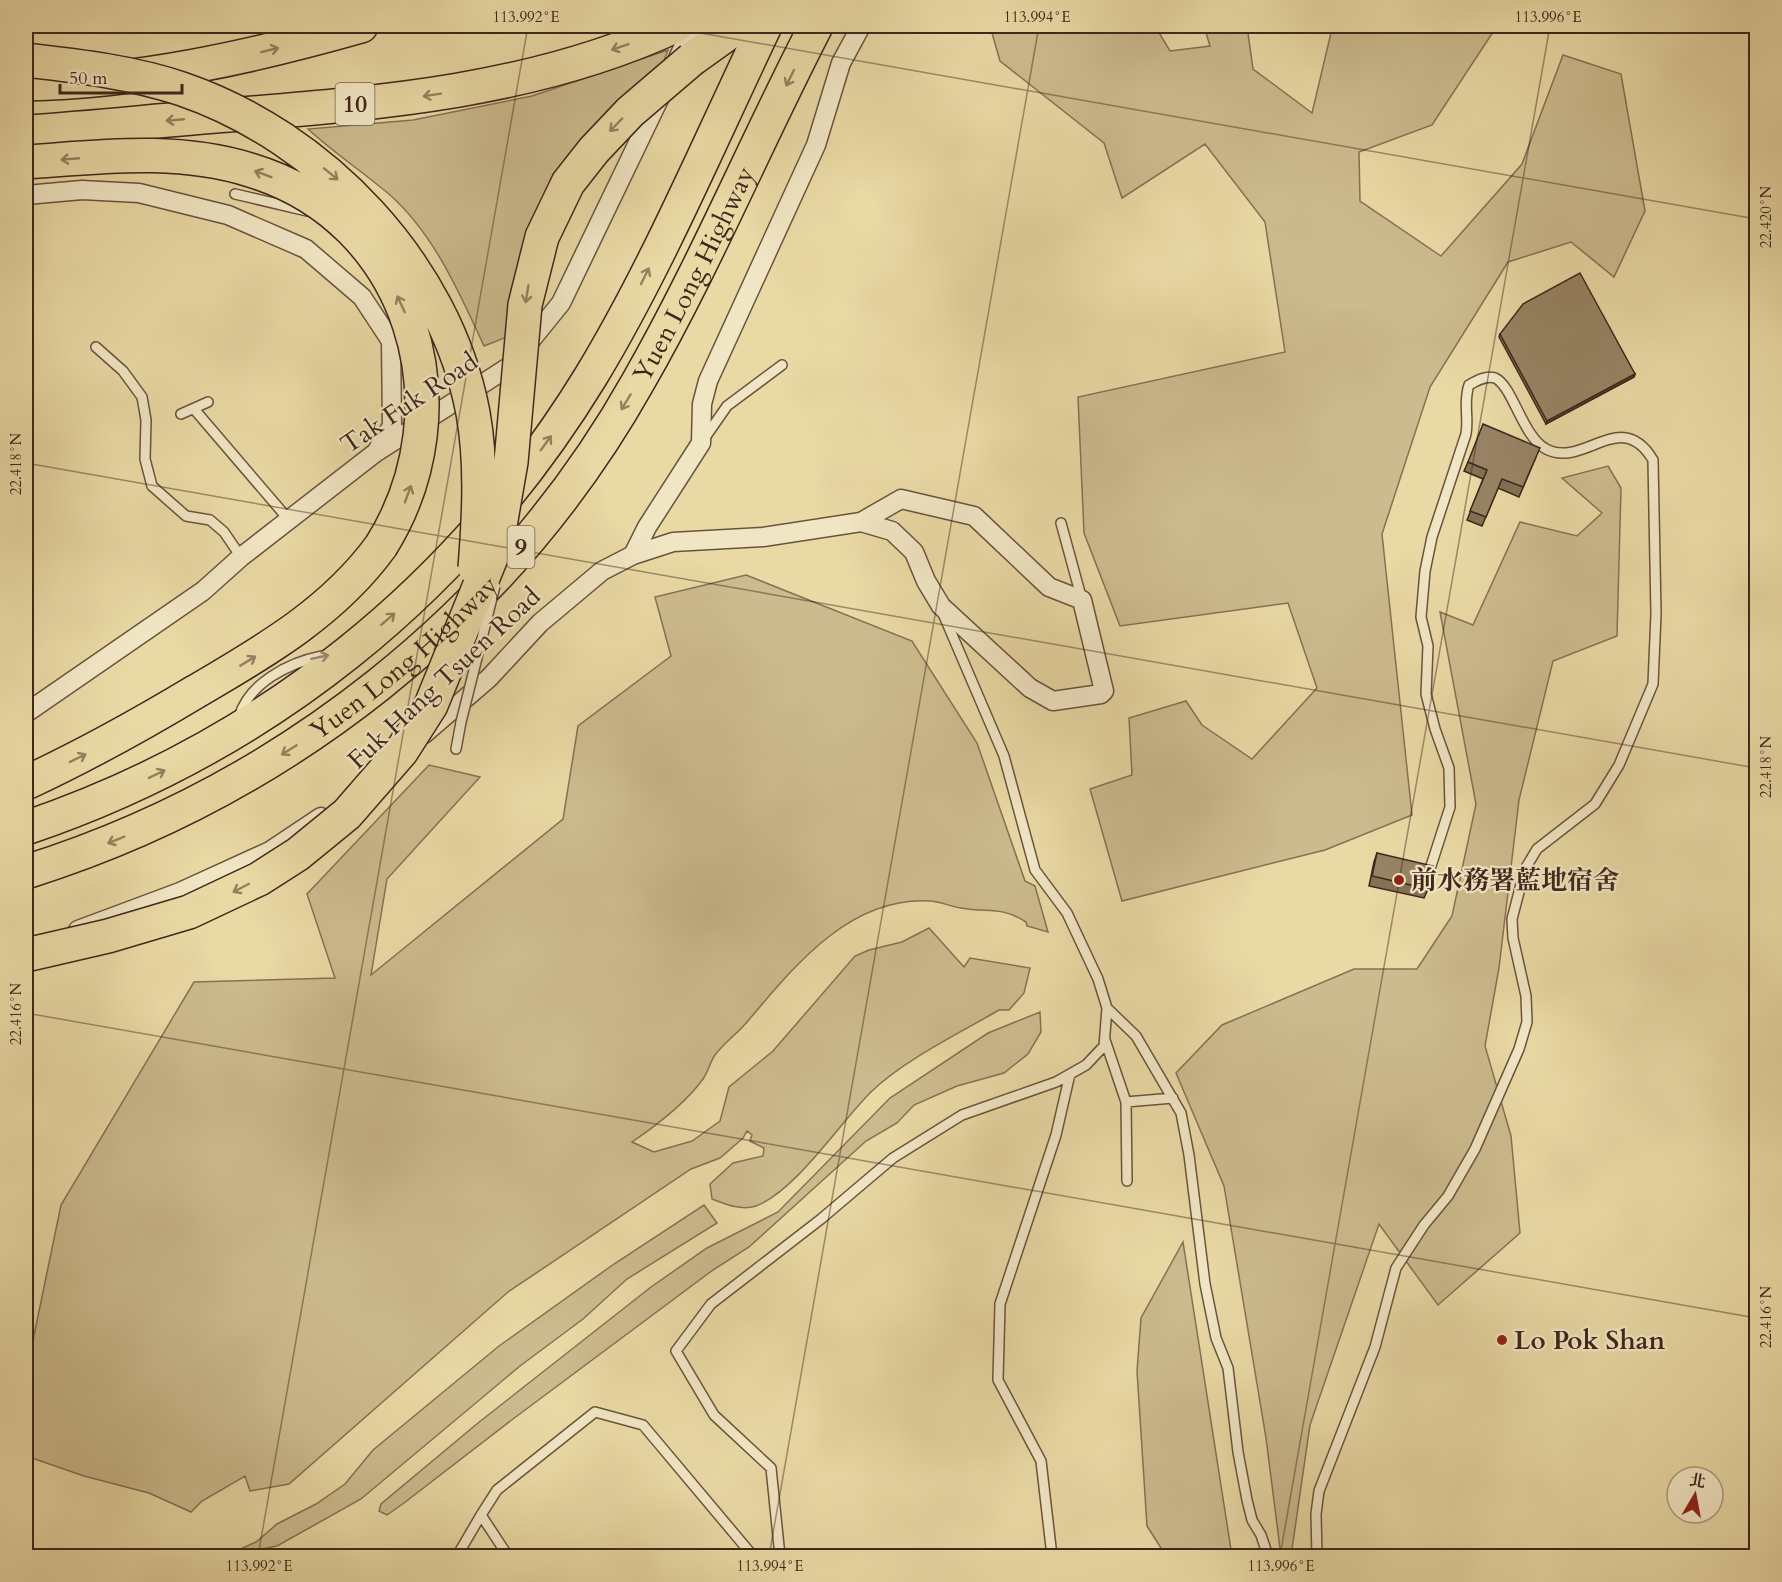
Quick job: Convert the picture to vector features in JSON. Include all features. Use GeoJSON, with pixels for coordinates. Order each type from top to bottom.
{"type":"FeatureCollection","features":[{"type":"Feature","properties":{"kind":"highway"},"geometry":{"type":"LineString","coordinates":[[26,84],[105,78],[198,65],[276,49],[361,26]]}},
{"type":"Feature","properties":{"kind":"highway","name":"10"},"geometry":{"type":"LineString","coordinates":[[26,132],[345,105],[453,92],[564,66],[675,26]]}},
{"type":"Feature","properties":{"kind":"highway"},"geometry":{"type":"LineString","coordinates":[[26,954],[131,930],[212,903],[279,867],[324,834],[367,794],[407,743],[431,705],[497,543],[511,462],[517,377],[529,281],[542,237],[559,201],[580,167],[630,112],[692,59],[738,26]]}},
{"type":"Feature","properties":{"kind":"highway","name":"Yuen Long Highway"},"geometry":{"type":"LineString","coordinates":[[26,828],[146,780],[235,731],[284,700],[352,651],[401,609],[469,541],[500,506],[568,413],[638,291],[765,26]]}},
{"type":"Feature","properties":{"kind":"highway","name":"Yuen Long Highway"},"geometry":{"type":"LineString","coordinates":[[26,872],[72,857],[167,818],[268,762],[367,694],[444,629],[494,578],[561,498],[637,384],[688,288],[816,26]]}},
{"type":"Feature","properties":{"kind":"highway"},"geometry":{"type":"LineString","coordinates":[[26,60],[145,79],[180,88],[225,106],[271,130],[318,163],[346,187],[376,219],[411,267],[442,324],[461,370],[472,412],[477,460],[477,519],[472,608]]}},
{"type":"Feature","properties":{"kind":"highway"},"geometry":{"type":"LineString","coordinates":[[26,162],[134,155],[217,161],[253,170],[287,185],[341,221],[366,248],[389,280],[412,330],[421,370],[424,424],[417,463],[400,513],[381,546],[338,596],[279,642],[120,737],[26,783]]}},
{"type":"Feature","properties":{"kind":"street","name":"Tak Fuk Road"},"geometry":{"type":"LineString","coordinates":[[27,710],[203,591],[241,557],[375,453],[510,366],[561,303],[693,26]]}},
{"type":"Feature","properties":{"kind":"street"},"geometry":{"type":"LineString","coordinates":[[633,555],[647,527],[701,443],[702,404],[708,381],[816,145],[841,63],[861,26]]}},
{"type":"Feature","properties":{"kind":"street"},"geometry":{"type":"LineString","coordinates":[[26,195],[82,190],[139,193],[228,215],[306,249],[362,297],[391,341],[392,426],[375,453]]}},
{"type":"Feature","properties":{"kind":"street"},"geometry":{"type":"LineString","coordinates":[[902,499],[974,516],[1049,587],[1082,600],[1105,687],[1101,694],[1053,701],[1030,688],[940,606],[914,552],[892,531],[861,522],[902,499]]}},
{"type":"Feature","properties":{"kind":"street","name":"Fuk Hang Tsuen Road"},"geometry":{"type":"LineString","coordinates":[[26,954],[107,918],[180,892],[270,851],[360,790],[489,678],[540,623],[602,571],[633,555],[673,542],[763,537],[861,522]]}},
{"type":"Feature","properties":{"kind":"lane"},"geometry":{"type":"LineString","coordinates":[[235,194],[341,221]]}},
{"type":"Feature","properties":{"kind":"lane"},"geometry":{"type":"LineString","coordinates":[[96,347],[123,371],[142,397],[146,420],[145,459],[152,486],[186,516],[210,520],[224,532],[241,557]]}},
{"type":"Feature","properties":{"kind":"lane"},"geometry":{"type":"LineString","coordinates":[[701,443],[727,406],[782,365]]}},
{"type":"Feature","properties":{"kind":"lane"},"geometry":{"type":"LineString","coordinates":[[1317,1557],[1316,1514],[1319,1491],[1375,1347],[1396,1268],[1424,1225],[1448,1196],[1475,1149],[1519,1049],[1527,1022],[1526,996],[1513,938],[1512,919],[1525,869],[1537,849],[1595,804],[1619,765],[1653,684],[1656,614],[1653,460],[1645,446],[1633,440],[1617,437],[1581,450],[1558,454],[1543,447],[1528,431],[1504,387],[1495,378],[1484,378],[1469,385],[1465,395],[1469,420],[1466,434],[1432,537],[1425,571],[1421,617],[1428,646],[1426,694],[1449,768],[1450,807],[1430,869]]}},
{"type":"Feature","properties":{"kind":"lane"},"geometry":{"type":"LineString","coordinates":[[181,414],[208,402]]}},
{"type":"Feature","properties":{"kind":"lane"},"geometry":{"type":"LineString","coordinates":[[194,409],[289,520]]}},
{"type":"Feature","properties":{"kind":"lane"},"geometry":{"type":"LineString","coordinates":[[456,749],[504,546],[511,462]]}},
{"type":"Feature","properties":{"kind":"lane"},"geometry":{"type":"LineString","coordinates":[[1061,523],[1082,600]]}},
{"type":"Feature","properties":{"kind":"lane"},"geometry":{"type":"LineString","coordinates":[[780,1557],[771,1468],[714,1415],[675,1352],[711,1304],[821,1219],[893,1158],[962,1115],[1056,1083],[1086,1065],[1104,1046],[1107,1008],[1098,979],[1066,913],[1035,870],[1004,756],[940,606]]}},
{"type":"Feature","properties":{"kind":"lane"},"geometry":{"type":"LineString","coordinates":[[1107,1008],[1136,1036],[1181,1113],[1189,1155],[1205,1284],[1216,1338],[1228,1368],[1238,1452],[1247,1500],[1252,1520],[1262,1535],[1268,1557]]}},
{"type":"Feature","properties":{"kind":"lane"},"geometry":{"type":"LineString","coordinates":[[1105,1038],[1126,1102],[1127,1181]]}},
{"type":"Feature","properties":{"kind":"lane"},"geometry":{"type":"LineString","coordinates":[[1052,1557],[1041,1461],[998,1380],[1000,1304],[1056,1135],[1070,1074]]}},
{"type":"Feature","properties":{"kind":"lane"},"geometry":{"type":"LineString","coordinates":[[1126,1102],[1173,1098]]}},
{"type":"Feature","properties":{"kind":"lane"},"geometry":{"type":"LineString","coordinates":[[457,1557],[497,1490],[595,1412],[643,1425],[753,1557]]}},
{"type":"Feature","properties":{"kind":"lane"},"geometry":{"type":"LineString","coordinates":[[481,1515],[508,1557]]}},
{"type":"Feature","properties":{"kind":"shaded area"},"geometry":{"type":"Polygon","coordinates":[[[990,26],[1155,26],[1170,51],[1210,46],[1204,26],[1247,26],[1253,69],[1312,113],[1331,33],[1317,26],[1497,26],[1432,125],[1359,152],[1360,201],[1441,256],[1522,164],[1563,55],[1621,74],[1645,211],[1614,277],[1571,242],[1508,262],[1430,387],[1382,534],[1412,815],[1325,850],[1122,901],[1090,789],[1132,775],[1129,718],[1186,701],[1202,725],[1252,759],[1317,688],[1288,603],[1120,626],[1084,533],[1078,397],[1285,352],[1265,222],[1205,144],[1122,198],[1104,143],[1000,61],[990,26]]]}},
{"type":"Feature","properties":{"kind":"shaded area"},"geometry":{"type":"Polygon","coordinates":[[[1570,26],[1653,26],[1648,32],[1581,31],[1570,26]]]}},
{"type":"Feature","properties":{"kind":"shaded area"},"geometry":{"type":"Polygon","coordinates":[[[668,50],[658,76],[625,100],[507,337],[484,346],[445,266],[420,228],[390,195],[308,129],[413,120],[532,96],[668,50]]]}},
{"type":"Feature","properties":{"kind":"shaded area"},"geometry":{"type":"Polygon","coordinates":[[[1608,466],[1621,488],[1617,636],[1553,661],[1519,800],[1499,968],[1485,1046],[1511,1136],[1520,1233],[1438,1305],[1379,1224],[1310,1425],[1291,1556],[1281,1556],[1266,1438],[1224,1186],[1176,1073],[1222,1025],[1354,969],[1417,969],[1452,916],[1476,804],[1440,612],[1473,625],[1520,522],[1577,536],[1602,513],[1562,478],[1608,466]]]}},
{"type":"Feature","properties":{"kind":"shaded area"},"geometry":{"type":"Polygon","coordinates":[[[746,575],[912,641],[977,743],[1025,881],[1035,886],[1048,932],[1027,926],[1026,922],[1009,914],[938,902],[901,903],[874,910],[825,939],[804,959],[713,1058],[703,1079],[688,1097],[632,1142],[654,1152],[692,1141],[720,1121],[729,1087],[773,1051],[855,956],[869,950],[902,942],[929,928],[964,967],[970,958],[1030,968],[1024,993],[1009,1010],[999,1010],[900,1068],[872,1091],[787,1186],[756,1206],[745,1208],[712,1199],[710,1184],[733,1163],[763,1156],[764,1148],[750,1141],[752,1135],[747,1131],[743,1138],[720,1158],[691,1169],[508,1292],[289,1484],[250,1491],[245,1476],[202,1501],[191,1512],[149,1493],[84,1476],[26,1456],[26,1374],[61,1205],[194,982],[335,978],[307,894],[429,765],[480,777],[387,879],[371,975],[563,819],[578,726],[671,656],[655,597],[746,575]]]}},
{"type":"Feature","properties":{"kind":"shaded area"},"geometry":{"type":"Polygon","coordinates":[[[1040,1012],[1041,1032],[1028,1054],[1004,1073],[957,1086],[914,1105],[897,1123],[866,1141],[749,1247],[713,1270],[404,1503],[387,1515],[379,1511],[381,1504],[478,1423],[651,1287],[707,1248],[778,1212],[890,1098],[988,1033],[1040,1012]]]}},
{"type":"Feature","properties":{"kind":"shaded area"},"geometry":{"type":"Polygon","coordinates":[[[704,1205],[717,1223],[627,1279],[583,1319],[520,1366],[361,1499],[277,1546],[225,1556],[256,1542],[277,1524],[316,1504],[345,1484],[373,1450],[499,1346],[614,1264],[704,1205]]]}},
{"type":"Feature","properties":{"kind":"shaded area"},"geometry":{"type":"Polygon","coordinates":[[[1183,1242],[1232,1556],[1166,1556],[1147,1526],[1137,1371],[1141,1318],[1183,1242]]]}},
{"type":"Feature","properties":{"kind":"building"},"geometry":{"type":"Polygon","coordinates":[[[1580,273],[1635,374],[1547,421],[1500,334],[1523,304],[1580,273]]]}},
{"type":"Feature","properties":{"kind":"building"},"geometry":{"type":"Polygon","coordinates":[[[1483,424],[1540,448],[1523,487],[1502,479],[1486,517],[1470,511],[1487,470],[1468,462],[1483,424]]]}},
{"type":"Feature","properties":{"kind":"building"},"geometry":{"type":"Polygon","coordinates":[[[1377,853],[1433,866],[1428,889],[1372,876],[1377,853]]]}},
{"type":"Feature","properties":{"kind":"place","name":"前水務署藍地宿舍"},"geometry":{"type":"Point","coordinates":[1399,880]}},
{"type":"Feature","properties":{"kind":"place","name":"Lo Pok Shan"},"geometry":{"type":"Point","coordinates":[1502,1340]}}]}
